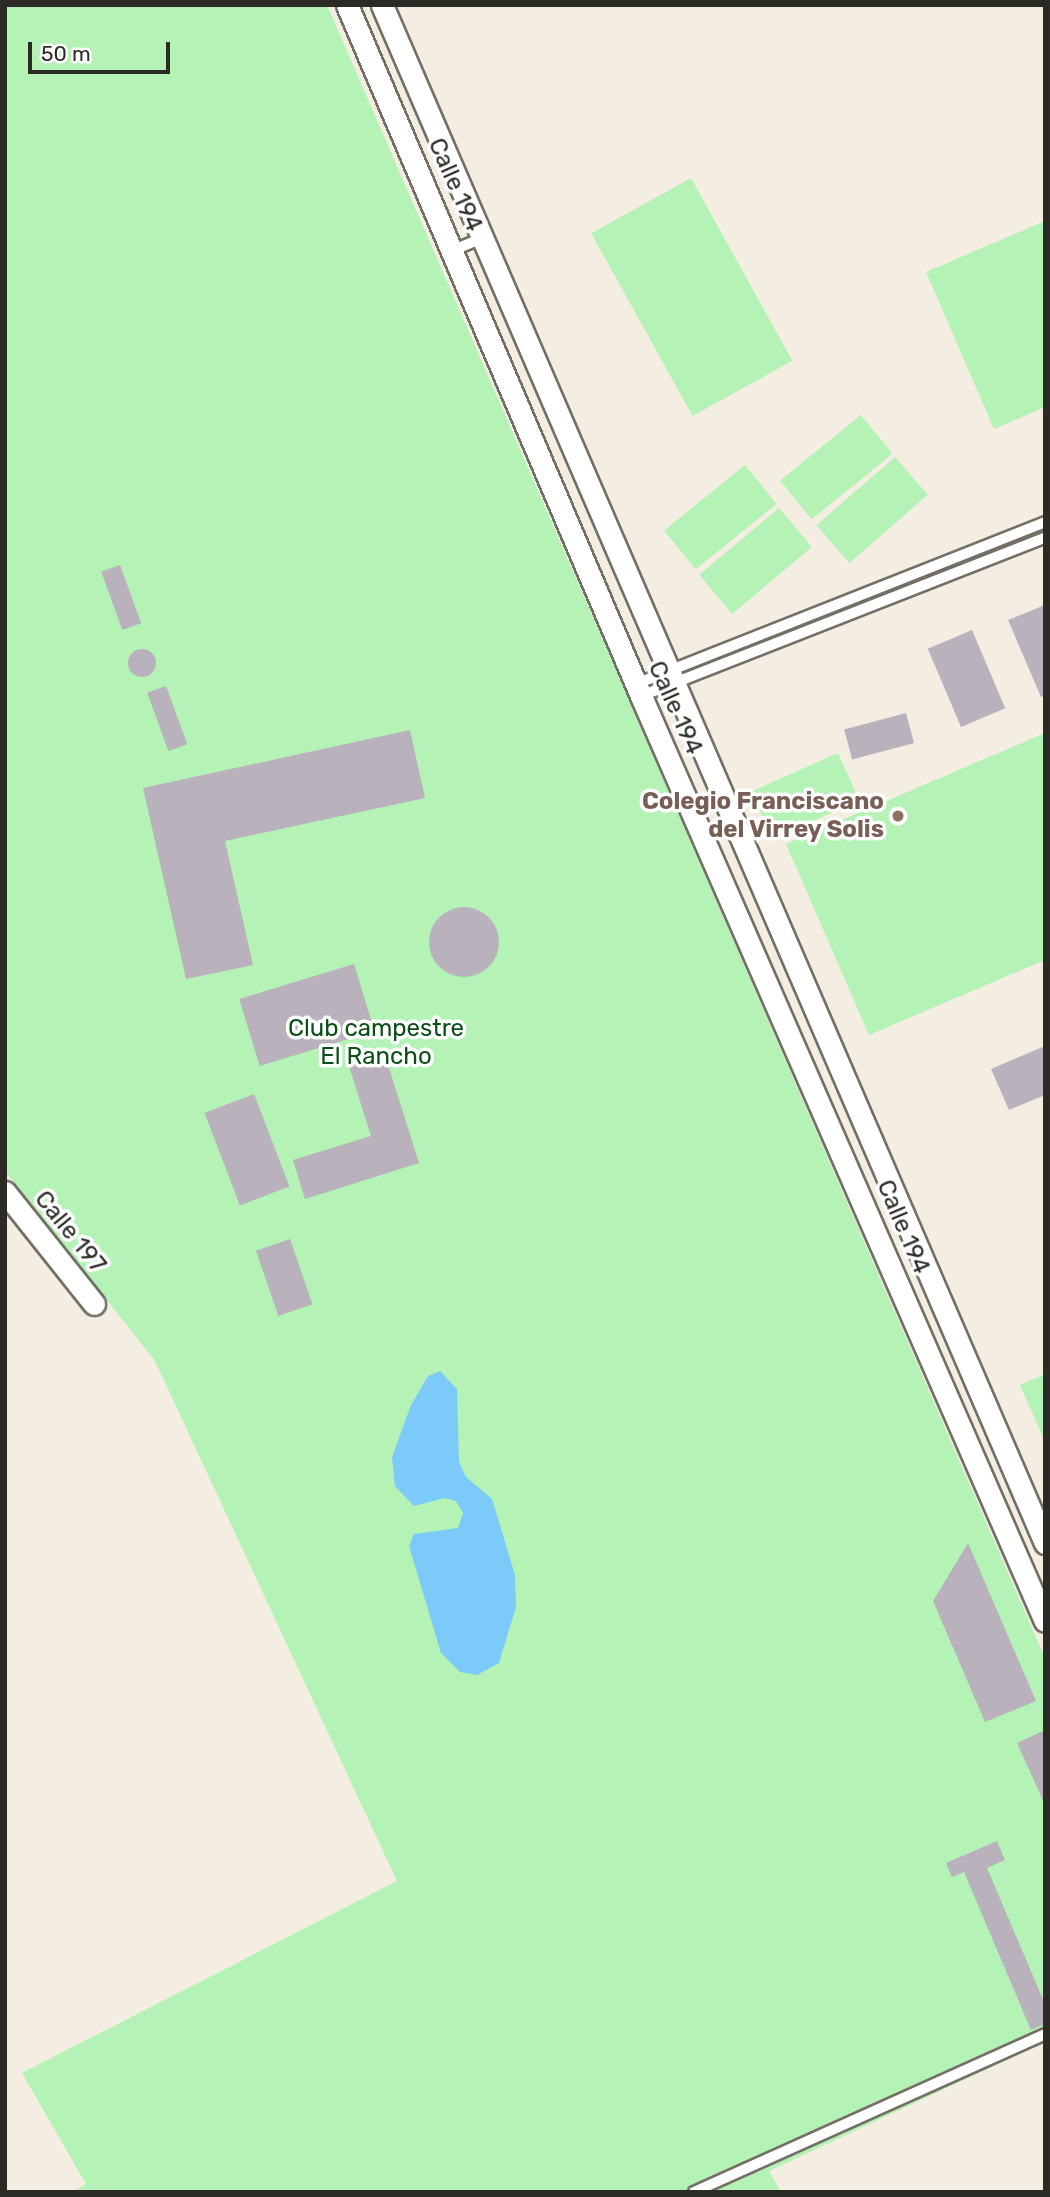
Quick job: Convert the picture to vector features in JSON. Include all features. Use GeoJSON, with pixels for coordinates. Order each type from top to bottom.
{"type":"FeatureCollection","features":[{"type":"Feature","properties":{"kind":"street","name":"Calle 194"},"geometry":{"type":"LineString","coordinates":[[347,5],[454,250],[638,690],[1045,1621]]}},
{"type":"Feature","properties":{"kind":"street","name":"Calle 194"},"geometry":{"type":"LineString","coordinates":[[382,5],[484,237],[669,677],[1045,1543]]}},
{"type":"Feature","properties":{"kind":"street","name":"Calle 197"},"geometry":{"type":"LineString","coordinates":[[5,1192],[94,1304]]}},
{"type":"Feature","properties":{"kind":"lane"},"geometry":{"type":"LineString","coordinates":[[454,250],[484,237]]}},
{"type":"Feature","properties":{"kind":"lane"},"geometry":{"type":"LineString","coordinates":[[638,690],[1045,522]]}},
{"type":"Feature","properties":{"kind":"lane"},"geometry":{"type":"LineString","coordinates":[[669,677],[1045,538]]}},
{"type":"Feature","properties":{"kind":"lane"},"geometry":{"type":"LineString","coordinates":[[694,2192],[1045,2034]]}},
{"type":"Feature","properties":{"kind":"green space","name":"Club campestre El Rancho"},"geometry":{"type":"Polygon","coordinates":[[[5,5],[327,5],[1045,1658],[1045,2042],[769,2171],[781,2192],[73,2192],[86,2184],[22,2073],[397,1881],[155,1361],[5,1171],[5,5]]]}},
{"type":"Feature","properties":{"kind":"green space"},"geometry":{"type":"Polygon","coordinates":[[[691,178],[792,361],[693,416],[591,233],[691,178]]]}},
{"type":"Feature","properties":{"kind":"green space"},"geometry":{"type":"Polygon","coordinates":[[[1045,221],[1045,407],[994,429],[926,272],[1045,221]]]}},
{"type":"Feature","properties":{"kind":"green space"},"geometry":{"type":"Polygon","coordinates":[[[861,415],[892,454],[812,519],[780,480],[861,415]]]}},
{"type":"Feature","properties":{"kind":"green space"},"geometry":{"type":"Polygon","coordinates":[[[895,457],[928,495],[849,563],[817,525],[895,457]]]}},
{"type":"Feature","properties":{"kind":"green space"},"geometry":{"type":"Polygon","coordinates":[[[745,465],[776,504],[696,569],[664,530],[745,465]]]}},
{"type":"Feature","properties":{"kind":"green space"},"geometry":{"type":"Polygon","coordinates":[[[779,508],[812,547],[732,614],[699,575],[779,508]]]}},
{"type":"Feature","properties":{"kind":"green space"},"geometry":{"type":"Polygon","coordinates":[[[1045,733],[1045,960],[869,1035],[786,844],[1045,733]]]}},
{"type":"Feature","properties":{"kind":"green space"},"geometry":{"type":"Polygon","coordinates":[[[838,753],[859,801],[772,839],[751,792],[838,753]]]}},
{"type":"Feature","properties":{"kind":"green space"},"geometry":{"type":"Polygon","coordinates":[[[1045,1374],[1045,1442],[1020,1385],[1045,1374]]]}},
{"type":"Feature","properties":{"kind":"water"},"geometry":{"type":"Polygon","coordinates":[[[440,1371],[457,1389],[459,1462],[466,1477],[492,1499],[515,1575],[516,1607],[499,1663],[477,1675],[460,1672],[441,1653],[409,1546],[414,1534],[458,1528],[463,1513],[456,1501],[445,1498],[414,1506],[395,1486],[392,1457],[411,1405],[428,1376],[440,1371]]]}},
{"type":"Feature","properties":{"kind":"building"},"geometry":{"type":"Polygon","coordinates":[[[120,565],[141,623],[122,630],[101,572],[120,565]]]}},
{"type":"Feature","properties":{"kind":"building"},"geometry":{"type":"Polygon","coordinates":[[[1045,605],[1045,696],[1041,697],[1008,620],[1045,605]]]}},
{"type":"Feature","properties":{"kind":"building"},"geometry":{"type":"Polygon","coordinates":[[[972,630],[1005,708],[961,727],[928,649],[972,630]]]}},
{"type":"Feature","properties":{"kind":"building"},"geometry":{"type":"Polygon","coordinates":[[[142,649],[152,653],[156,663],[152,673],[142,677],[132,673],[128,663],[132,653],[142,649]]]}},
{"type":"Feature","properties":{"kind":"building"},"geometry":{"type":"Polygon","coordinates":[[[166,686],[187,744],[168,751],[147,693],[166,686]]]}},
{"type":"Feature","properties":{"kind":"building"},"geometry":{"type":"Polygon","coordinates":[[[906,713],[914,743],[852,760],[844,730],[906,713]]]}},
{"type":"Feature","properties":{"kind":"building"},"geometry":{"type":"Polygon","coordinates":[[[410,730],[425,798],[225,841],[253,965],[186,979],[143,788],[410,730]]]}},
{"type":"Feature","properties":{"kind":"building"},"geometry":{"type":"Polygon","coordinates":[[[457,907],[471,907],[484,913],[493,922],[499,942],[497,955],[489,967],[471,977],[457,977],[444,971],[435,962],[429,949],[429,935],[435,922],[444,913],[457,907]]]}},
{"type":"Feature","properties":{"kind":"building"},"geometry":{"type":"Polygon","coordinates":[[[354,964],[374,1031],[260,1066],[239,999],[354,964]]]}},
{"type":"Feature","properties":{"kind":"building"},"geometry":{"type":"Polygon","coordinates":[[[1045,1046],[1045,1095],[1009,1110],[991,1069],[1045,1046]]]}},
{"type":"Feature","properties":{"kind":"building"},"geometry":{"type":"Polygon","coordinates":[[[384,1052],[419,1163],[305,1199],[293,1160],[371,1136],[348,1063],[384,1052]]]}},
{"type":"Feature","properties":{"kind":"building"},"geometry":{"type":"Polygon","coordinates":[[[254,1094],[289,1186],[240,1205],[205,1113],[254,1094]]]}},
{"type":"Feature","properties":{"kind":"building"},"geometry":{"type":"Polygon","coordinates":[[[290,1239],[312,1304],[278,1316],[256,1251],[290,1239]]]}},
{"type":"Feature","properties":{"kind":"building"},"geometry":{"type":"Polygon","coordinates":[[[968,1543],[1036,1701],[985,1722],[933,1601],[968,1543]]]}},
{"type":"Feature","properties":{"kind":"building"},"geometry":{"type":"Polygon","coordinates":[[[1045,1730],[1045,1805],[1017,1743],[1045,1730]]]}},
{"type":"Feature","properties":{"kind":"building"},"geometry":{"type":"Polygon","coordinates":[[[997,1841],[1005,1860],[987,1868],[1045,2004],[1045,2024],[1031,2030],[964,1872],[952,1877],[946,1863],[997,1841]]]}},
{"type":"Feature","properties":{"kind":"place","name":"Colegio Franciscano del Virrey Solis"},"geometry":{"type":"Point","coordinates":[898,816]}}]}
